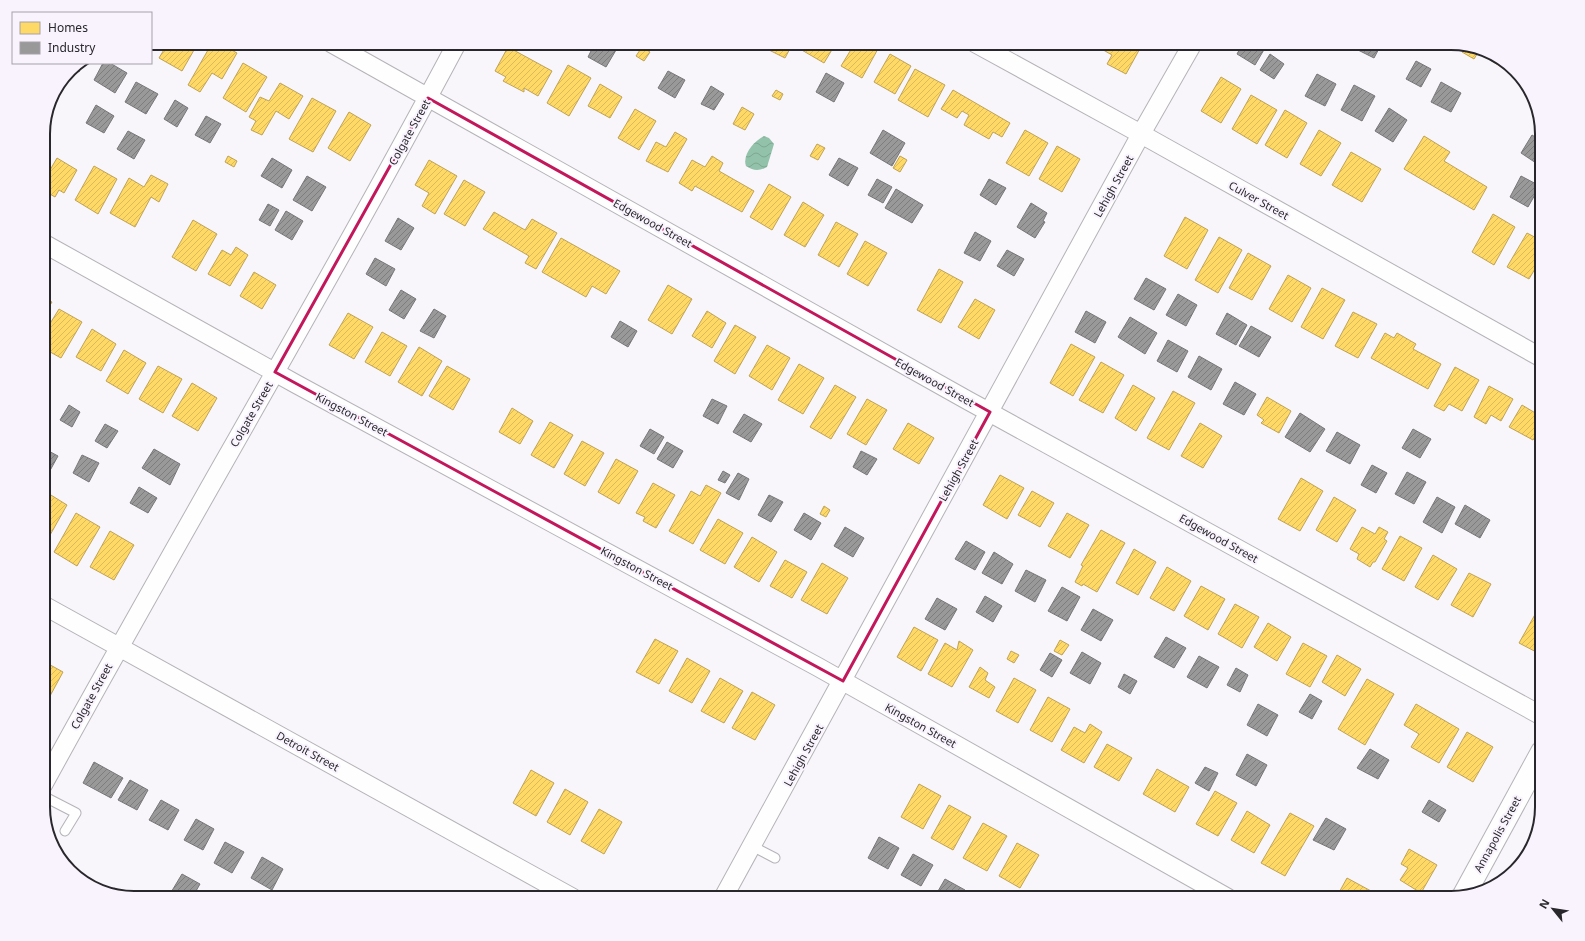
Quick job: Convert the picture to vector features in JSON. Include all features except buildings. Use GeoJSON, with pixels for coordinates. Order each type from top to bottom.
{"type":"FeatureCollection","features":[{"type":"Feature","properties":{"kind":"street","name":"Edgewood Street"},"geometry":{"type":"LineString","coordinates":[[343,50],[990,412],[1535,712]]}},
{"type":"Feature","properties":{"kind":"street","name":"Colgate Street"},"geometry":{"type":"LineString","coordinates":[[50,772],[428,98],[453,50]]}},
{"type":"Feature","properties":{"kind":"street","name":"Culver Street"},"geometry":{"type":"LineString","coordinates":[[988,50],[1535,354]]}},
{"type":"Feature","properties":{"kind":"street","name":"Lehigh Street"},"geometry":{"type":"LineString","coordinates":[[727,891],[1141,134],[1189,50]]}},
{"type":"Feature","properties":{"kind":"street","name":"Kingston Street"},"geometry":{"type":"LineString","coordinates":[[50,248],[843,681],[1216,891]]}},
{"type":"Feature","properties":{"kind":"street","name":"Detroit Street"},"geometry":{"type":"LineString","coordinates":[[50,609],[560,891]]}},
{"type":"Feature","properties":{"kind":"street","name":"Annapolis Street"},"geometry":{"type":"LineString","coordinates":[[1467,889],[1535,765]]}},
{"type":"Feature","properties":{"kind":"lane"},"geometry":{"type":"LineString","coordinates":[[50,800],[76,813],[65,831]]}},
{"type":"Feature","properties":{"kind":"lane"},"geometry":{"type":"LineString","coordinates":[[752,846],[775,858]]}},
{"type":"Feature","properties":{"kind":"highlighted area"},"geometry":{"type":"Polygon","coordinates":[[[428,98],[990,412],[843,681],[275,372],[428,98]]]}},
{"type":"Feature","properties":{"kind":"water"},"geometry":{"type":"Polygon","coordinates":[[[764,136],[769,138],[774,144],[767,167],[754,170],[746,166],[745,162],[747,153],[756,141],[764,136]]]}}]}
